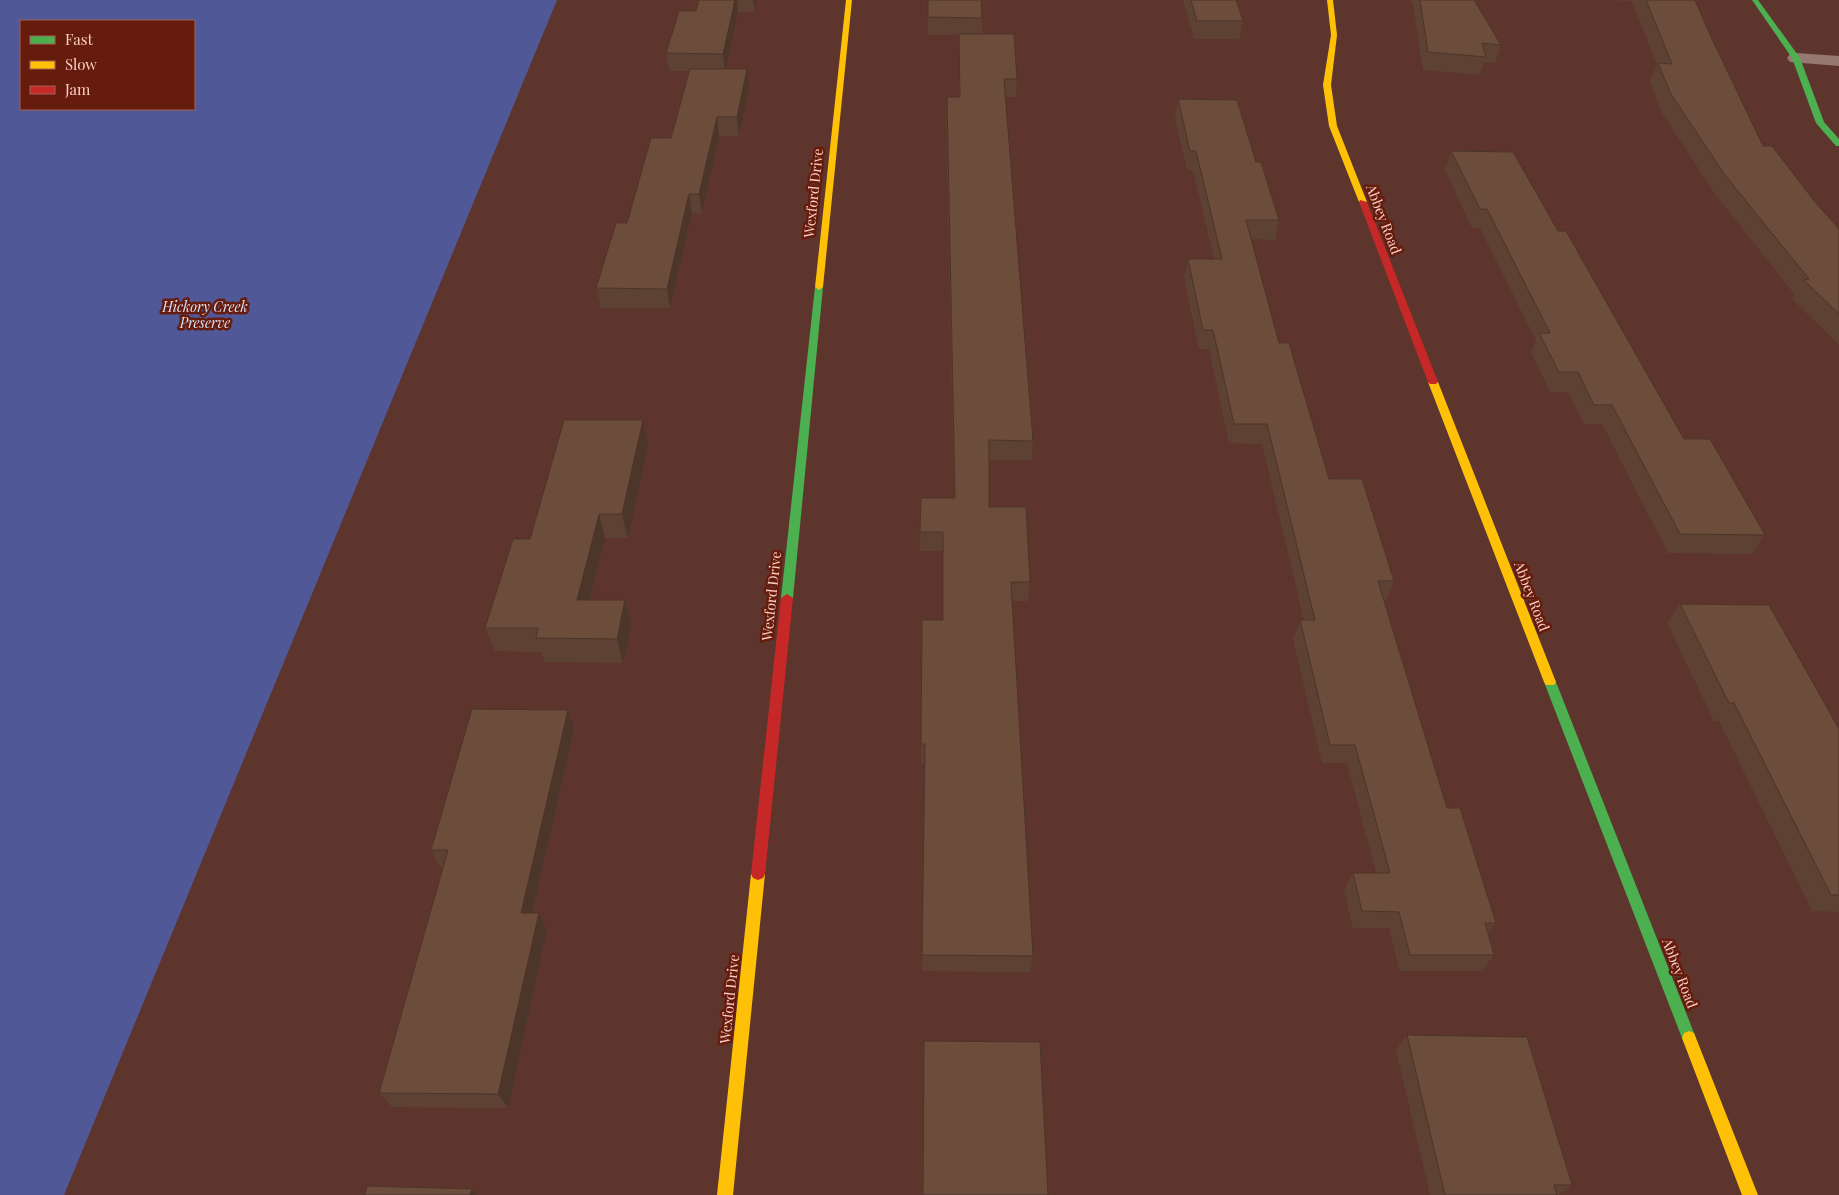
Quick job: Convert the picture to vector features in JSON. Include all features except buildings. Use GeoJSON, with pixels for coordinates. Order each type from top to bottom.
{"type":"FeatureCollection","features":[{"type":"Feature","properties":{"kind":"street","name":"Wexford Drive"},"geometry":{"type":"LineString","coordinates":[[725,1195],[848,0]]}},
{"type":"Feature","properties":{"kind":"street","name":"Abbey Road"},"geometry":{"type":"LineString","coordinates":[[1330,0],[1334,35],[1327,85],[1333,126],[1750,1195]]}},
{"type":"Feature","properties":{"kind":"street"},"geometry":{"type":"LineString","coordinates":[[1755,0],[1796,58],[1820,122],[1839,144]]}},
{"type":"Feature","properties":{"kind":"street"},"geometry":{"type":"LineString","coordinates":[[1796,58],[1839,61]]}},
{"type":"Feature","properties":{"kind":"green space","name":"Hickory Creek Preserve"},"geometry":{"type":"Polygon","coordinates":[[[0,0],[557,0],[64,1195],[0,1195],[0,0]]]}},
{"type":"Feature","properties":{"kind":"traffic: fast"},"geometry":{"type":"LineString","coordinates":[[1755,0],[1796,58],[1820,123],[1839,144]]}},
{"type":"Feature","properties":{"kind":"traffic: fast"},"geometry":{"type":"LineString","coordinates":[[787,598],[819,287]]}},
{"type":"Feature","properties":{"kind":"traffic: fast"},"geometry":{"type":"LineString","coordinates":[[1550,682],[1689,1038]]}},
{"type":"Feature","properties":{"kind":"traffic: slow"},"geometry":{"type":"LineString","coordinates":[[819,287],[849,0]]}},
{"type":"Feature","properties":{"kind":"traffic: slow"},"geometry":{"type":"LineString","coordinates":[[1330,0],[1334,35],[1327,85],[1333,126],[1363,202]]}},
{"type":"Feature","properties":{"kind":"traffic: slow"},"geometry":{"type":"LineString","coordinates":[[1433,382],[1550,682]]}},
{"type":"Feature","properties":{"kind":"traffic: slow"},"geometry":{"type":"LineString","coordinates":[[725,1195],[758,874]]}},
{"type":"Feature","properties":{"kind":"traffic: slow"},"geometry":{"type":"LineString","coordinates":[[1689,1038],[1750,1195]]}},
{"type":"Feature","properties":{"kind":"traffic: jam"},"geometry":{"type":"LineString","coordinates":[[1363,202],[1433,382]]}},
{"type":"Feature","properties":{"kind":"traffic: jam"},"geometry":{"type":"LineString","coordinates":[[758,874],[787,598]]}}]}
